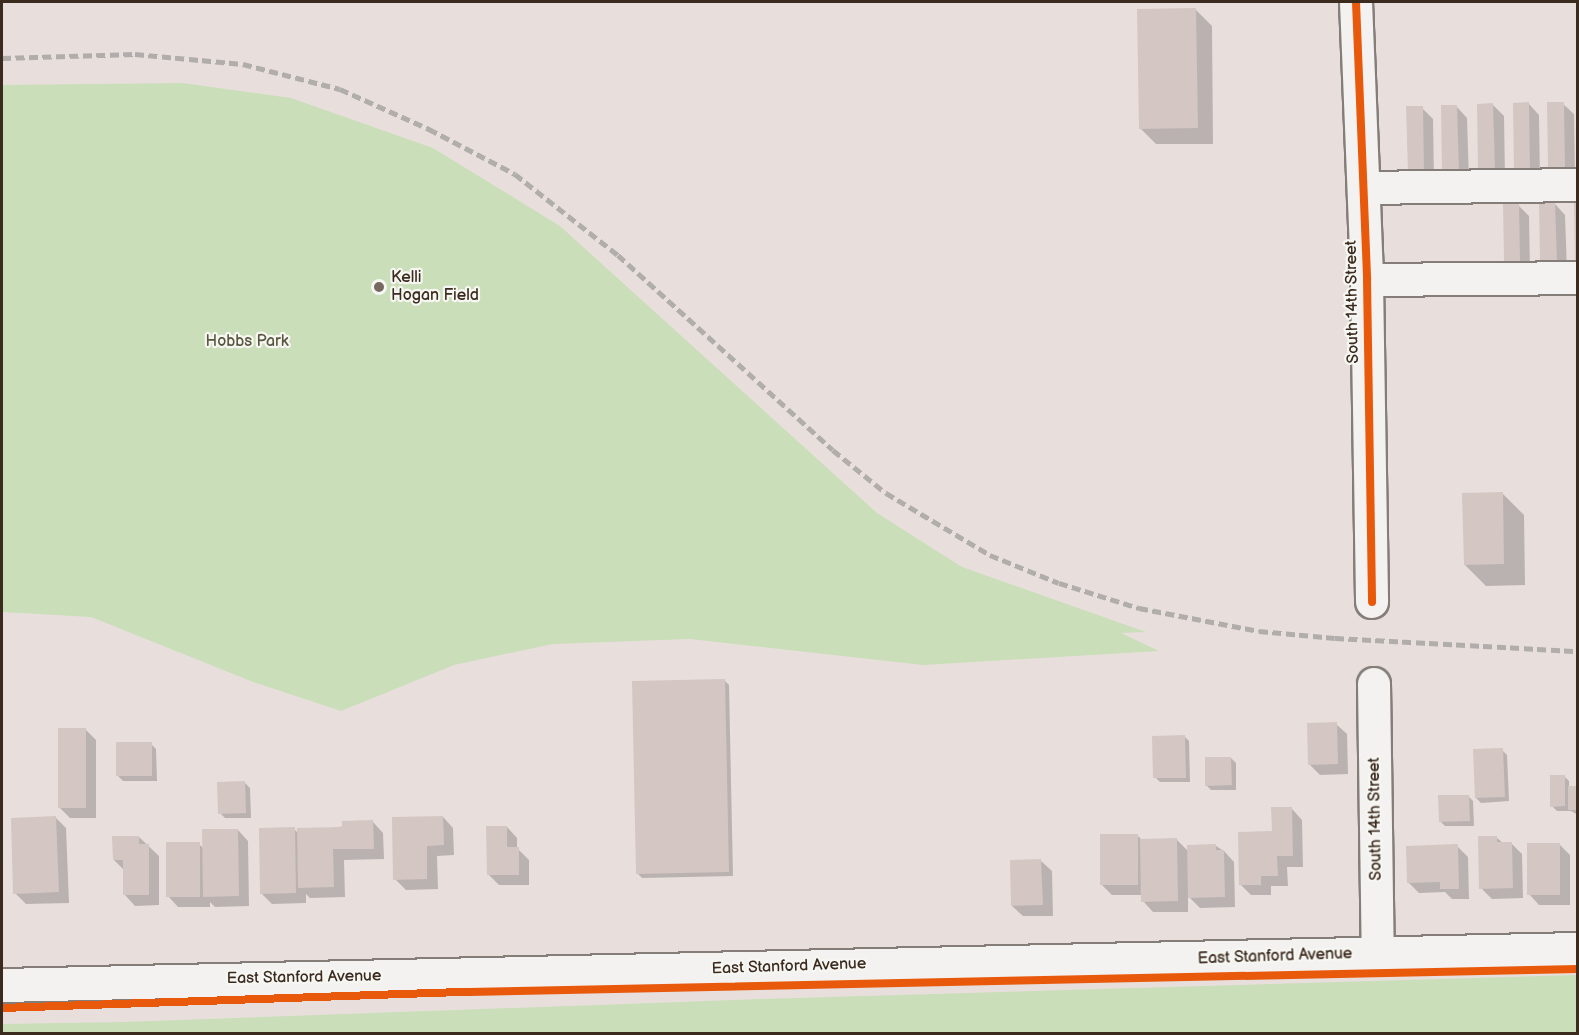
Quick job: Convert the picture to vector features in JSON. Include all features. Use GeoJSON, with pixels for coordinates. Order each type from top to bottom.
{"type":"FeatureCollection","features":[{"type":"Feature","properties":{"kind":"main road","name":"East Stanford Avenue"},"geometry":{"type":"LineString","coordinates":[[2,985],[1578,949]]}},
{"type":"Feature","properties":{"kind":"street","name":"South 14th Street"},"geometry":{"type":"LineString","coordinates":[[1356,2],[1367,280],[1372,602]]}},
{"type":"Feature","properties":{"kind":"street"},"geometry":{"type":"LineString","coordinates":[[1364,188],[1578,185]]}},
{"type":"Feature","properties":{"kind":"street"},"geometry":{"type":"LineString","coordinates":[[1367,280],[1578,278]]}},
{"type":"Feature","properties":{"kind":"street","name":"South 14th Street"},"geometry":{"type":"LineString","coordinates":[[1374,684],[1378,954]]}},
{"type":"Feature","properties":{"kind":"green space","name":"Hobbs Park"},"geometry":{"type":"Polygon","coordinates":[[[183,83],[291,98],[433,148],[560,226],[877,513],[962,567],[1146,632],[1121,633],[1159,651],[923,665],[690,639],[553,644],[454,665],[341,711],[253,682],[91,617],[2,612],[2,85],[183,83]]]}},
{"type":"Feature","properties":{"kind":"green space"},"geometry":{"type":"Polygon","coordinates":[[[1577,975],[1577,1034],[2,1033],[2,1024],[1577,975]]]}},
{"type":"Feature","properties":{"kind":"building"},"geometry":{"type":"Polygon","coordinates":[[[1196,8],[1198,128],[1139,129],[1137,9],[1196,8]]]}},
{"type":"Feature","properties":{"kind":"building"},"geometry":{"type":"Polygon","coordinates":[[[1529,102],[1530,171],[1514,171],[1513,103],[1529,102]]]}},
{"type":"Feature","properties":{"kind":"building"},"geometry":{"type":"Polygon","coordinates":[[[1547,102],[1564,102],[1565,169],[1548,169],[1547,102]]]}},
{"type":"Feature","properties":{"kind":"building"},"geometry":{"type":"Polygon","coordinates":[[[1493,103],[1495,170],[1478,170],[1477,104],[1493,103]]]}},
{"type":"Feature","properties":{"kind":"building"},"geometry":{"type":"Polygon","coordinates":[[[1441,105],[1457,105],[1459,172],[1442,173],[1441,105]]]}},
{"type":"Feature","properties":{"kind":"building"},"geometry":{"type":"Polygon","coordinates":[[[1406,106],[1423,106],[1424,173],[1408,174],[1406,106]]]}},
{"type":"Feature","properties":{"kind":"building"},"geometry":{"type":"Polygon","coordinates":[[[1578,202],[1578,260],[1575,260],[1574,203],[1578,202]]]}},
{"type":"Feature","properties":{"kind":"building"},"geometry":{"type":"Polygon","coordinates":[[[1519,203],[1520,261],[1504,261],[1503,204],[1519,203]]]}},
{"type":"Feature","properties":{"kind":"building"},"geometry":{"type":"Polygon","coordinates":[[[1539,203],[1555,203],[1557,260],[1540,261],[1539,203]]]}},
{"type":"Feature","properties":{"kind":"building"},"geometry":{"type":"Polygon","coordinates":[[[1503,492],[1504,564],[1464,565],[1462,493],[1503,492]]]}},
{"type":"Feature","properties":{"kind":"building"},"geometry":{"type":"Polygon","coordinates":[[[725,679],[729,872],[636,874],[632,681],[725,679]]]}},
{"type":"Feature","properties":{"kind":"building"},"geometry":{"type":"Polygon","coordinates":[[[1337,722],[1338,764],[1308,765],[1307,723],[1337,722]]]}},
{"type":"Feature","properties":{"kind":"building"},"geometry":{"type":"Polygon","coordinates":[[[58,728],[86,728],[86,808],[58,808],[58,728]]]}},
{"type":"Feature","properties":{"kind":"building"},"geometry":{"type":"Polygon","coordinates":[[[1185,735],[1186,778],[1153,778],[1152,736],[1185,735]]]}},
{"type":"Feature","properties":{"kind":"building"},"geometry":{"type":"Polygon","coordinates":[[[116,742],[152,742],[152,776],[116,776],[116,742]]]}},
{"type":"Feature","properties":{"kind":"building"},"geometry":{"type":"Polygon","coordinates":[[[1503,748],[1505,797],[1475,798],[1473,749],[1503,748]]]}},
{"type":"Feature","properties":{"kind":"building"},"geometry":{"type":"Polygon","coordinates":[[[1205,757],[1231,757],[1232,785],[1205,786],[1205,757]]]}},
{"type":"Feature","properties":{"kind":"building"},"geometry":{"type":"Polygon","coordinates":[[[1550,775],[1565,775],[1565,806],[1550,807],[1550,775]]]}},
{"type":"Feature","properties":{"kind":"building"},"geometry":{"type":"Polygon","coordinates":[[[245,781],[246,813],[218,814],[217,782],[245,781]]]}},
{"type":"Feature","properties":{"kind":"building"},"geometry":{"type":"Polygon","coordinates":[[[1568,786],[1578,786],[1578,810],[1568,810],[1568,786]]]}},
{"type":"Feature","properties":{"kind":"building"},"geometry":{"type":"Polygon","coordinates":[[[1438,795],[1469,795],[1470,821],[1439,822],[1438,795]]]}},
{"type":"Feature","properties":{"kind":"building"},"geometry":{"type":"Polygon","coordinates":[[[1271,807],[1292,807],[1293,856],[1277,856],[1278,876],[1261,876],[1261,885],[1239,885],[1238,832],[1272,831],[1271,807]]]}},
{"type":"Feature","properties":{"kind":"building"},"geometry":{"type":"Polygon","coordinates":[[[56,816],[59,892],[13,894],[11,818],[56,816]]]}},
{"type":"Feature","properties":{"kind":"building"},"geometry":{"type":"Polygon","coordinates":[[[443,816],[444,845],[427,846],[427,879],[393,880],[392,817],[443,816]]]}},
{"type":"Feature","properties":{"kind":"building"},"geometry":{"type":"Polygon","coordinates":[[[373,820],[374,849],[333,849],[334,887],[298,888],[297,828],[342,827],[342,821],[373,820]]]}},
{"type":"Feature","properties":{"kind":"building"},"geometry":{"type":"Polygon","coordinates":[[[486,826],[507,826],[507,847],[519,847],[519,875],[487,875],[486,826]]]}},
{"type":"Feature","properties":{"kind":"building"},"geometry":{"type":"Polygon","coordinates":[[[295,827],[296,893],[260,894],[259,828],[295,827]]]}},
{"type":"Feature","properties":{"kind":"building"},"geometry":{"type":"Polygon","coordinates":[[[202,829],[238,829],[239,896],[203,897],[202,829]]]}},
{"type":"Feature","properties":{"kind":"building"},"geometry":{"type":"Polygon","coordinates":[[[1100,834],[1138,834],[1138,885],[1100,885],[1100,834]]]}},
{"type":"Feature","properties":{"kind":"building"},"geometry":{"type":"Polygon","coordinates":[[[112,836],[139,836],[139,844],[149,844],[149,895],[123,895],[123,860],[113,860],[112,836]]]}},
{"type":"Feature","properties":{"kind":"building"},"geometry":{"type":"Polygon","coordinates":[[[1478,836],[1497,836],[1497,842],[1512,842],[1513,888],[1479,889],[1478,836]]]}},
{"type":"Feature","properties":{"kind":"building"},"geometry":{"type":"Polygon","coordinates":[[[1177,838],[1178,901],[1141,902],[1140,839],[1177,838]]]}},
{"type":"Feature","properties":{"kind":"building"},"geometry":{"type":"Polygon","coordinates":[[[166,842],[200,842],[200,897],[166,897],[166,842]]]}},
{"type":"Feature","properties":{"kind":"building"},"geometry":{"type":"Polygon","coordinates":[[[1527,843],[1560,843],[1560,895],[1527,895],[1527,843]]]}},
{"type":"Feature","properties":{"kind":"building"},"geometry":{"type":"Polygon","coordinates":[[[1216,844],[1216,850],[1224,850],[1225,897],[1188,898],[1187,845],[1216,844]]]}},
{"type":"Feature","properties":{"kind":"building"},"geometry":{"type":"Polygon","coordinates":[[[1458,844],[1459,889],[1440,889],[1440,882],[1407,883],[1406,846],[1458,844]]]}},
{"type":"Feature","properties":{"kind":"building"},"geometry":{"type":"Polygon","coordinates":[[[1041,859],[1043,905],[1011,906],[1010,860],[1041,859]]]}},
{"type":"Feature","properties":{"kind":"railway"},"geometry":{"type":"LineString","coordinates":[[2,58],[135,54],[243,64],[340,89],[429,129],[515,174],[618,255],[833,450],[886,493],[990,555],[1059,583],[1139,608],[1259,631],[1335,638],[1578,651]]}},
{"type":"Feature","properties":{"kind":"cycle path"},"geometry":{"type":"LineString","coordinates":[[1356,2],[1367,280],[1372,602]]}},
{"type":"Feature","properties":{"kind":"cycle path"},"geometry":{"type":"LineString","coordinates":[[2,1008],[469,992],[1578,969]]}},
{"type":"Feature","properties":{"kind":"place","name":"Kelli Hogan Field"},"geometry":{"type":"Point","coordinates":[379,287]}}]}
